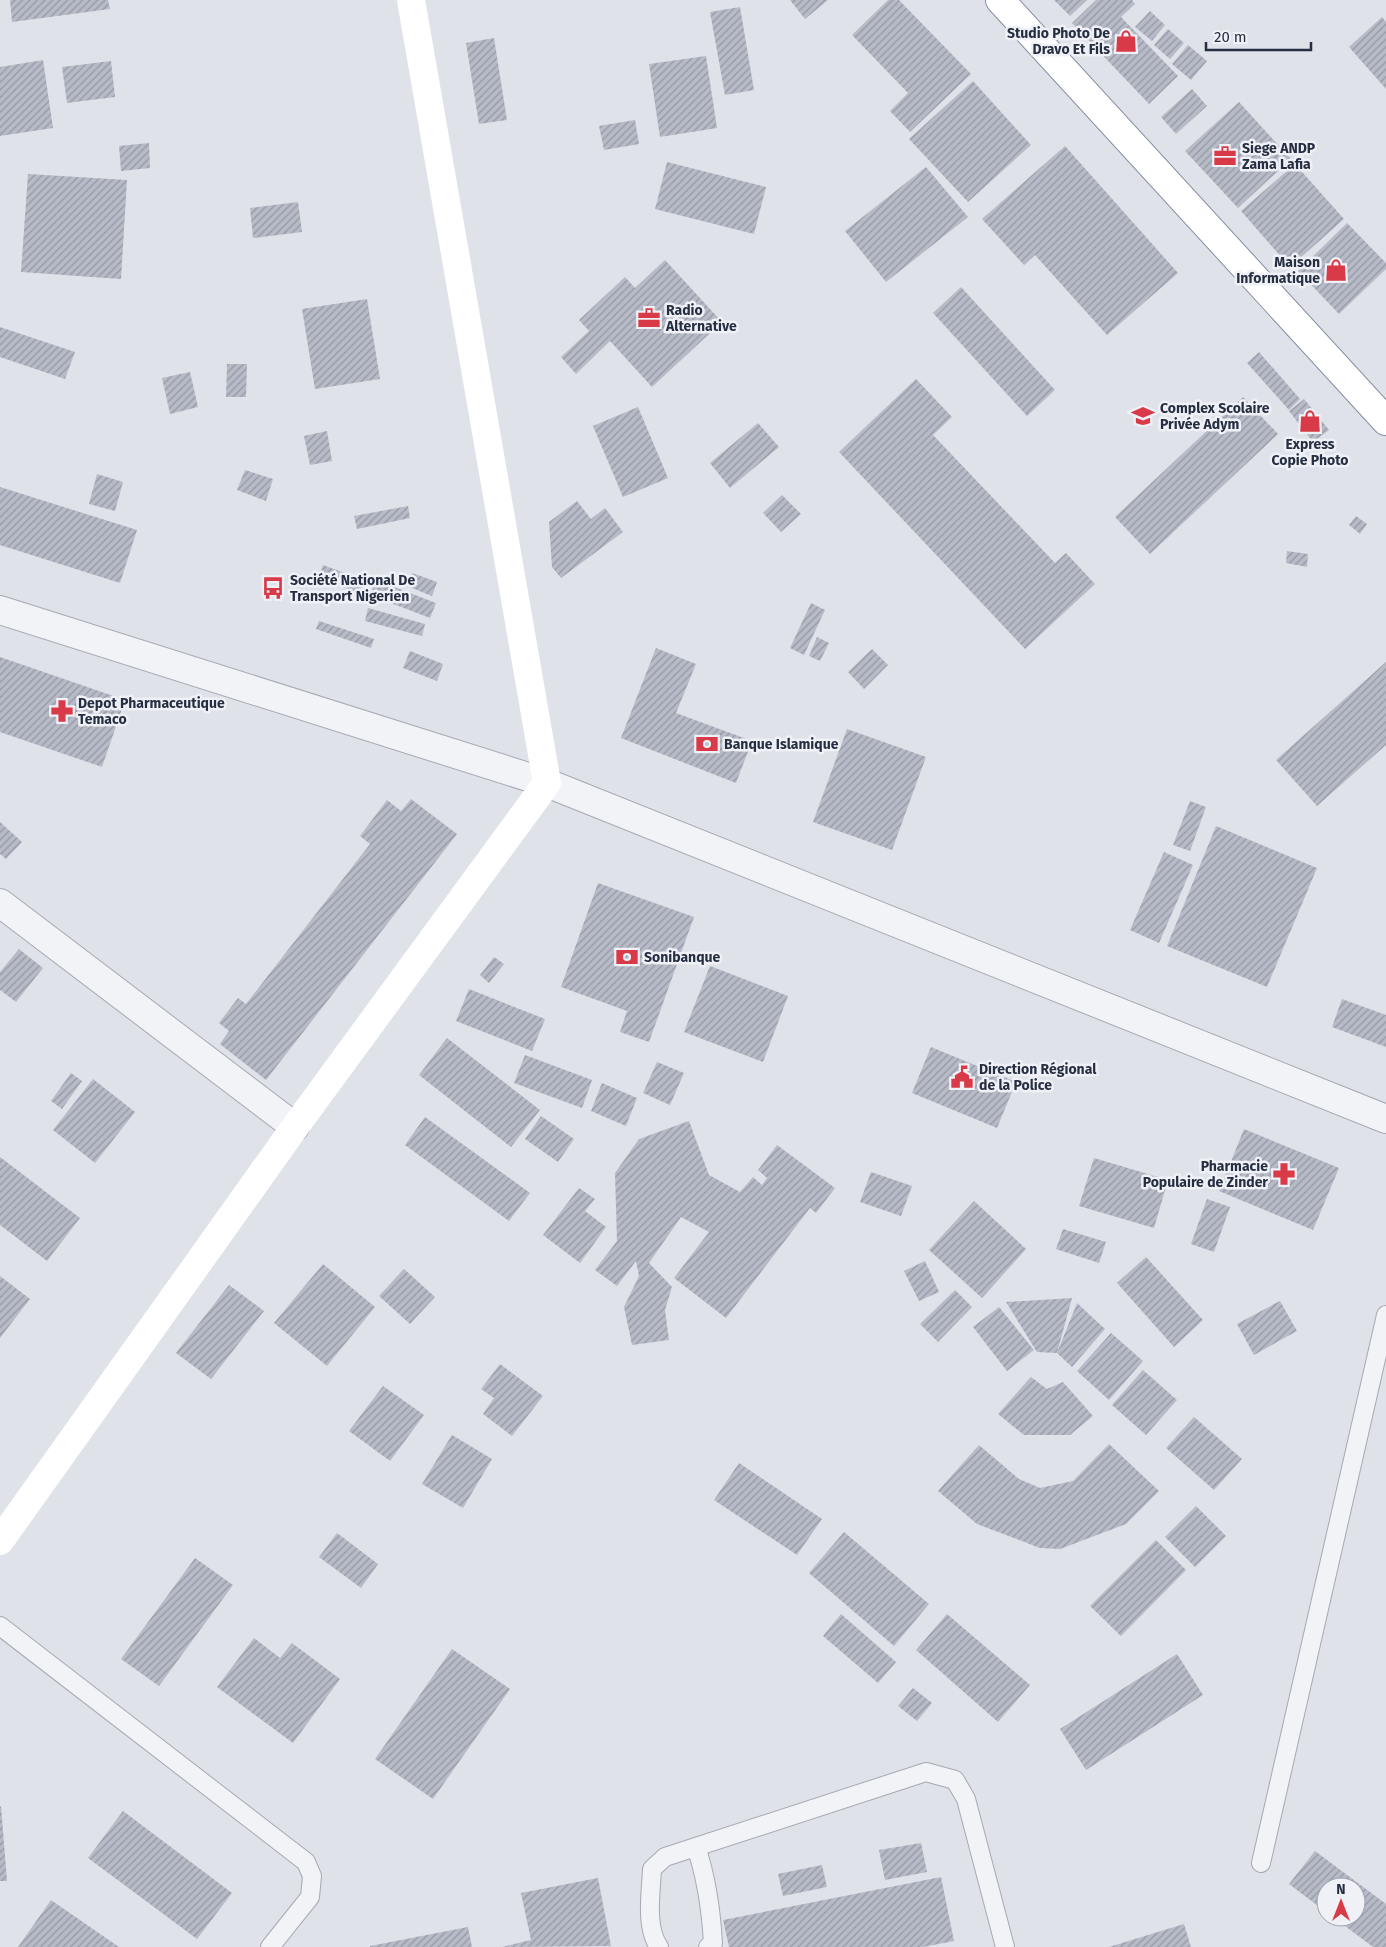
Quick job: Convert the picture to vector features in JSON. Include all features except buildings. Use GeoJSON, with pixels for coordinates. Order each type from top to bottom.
{"type":"FeatureCollection","features":[{"type":"Feature","properties":{"kind":"main road"},"geometry":{"type":"LineString","coordinates":[[0,1541],[295,1127],[547,783],[411,0]]}},
{"type":"Feature","properties":{"kind":"main road"},"geometry":{"type":"LineString","coordinates":[[1000,0],[1386,421]]}},
{"type":"Feature","properties":{"kind":"street"},"geometry":{"type":"LineString","coordinates":[[0,610],[547,783],[1386,1119]]}},
{"type":"Feature","properties":{"kind":"street"},"geometry":{"type":"LineString","coordinates":[[0,903],[295,1127]]}},
{"type":"Feature","properties":{"kind":"lane"},"geometry":{"type":"LineString","coordinates":[[1261,1863],[1386,1315]]}},
{"type":"Feature","properties":{"kind":"lane"},"geometry":{"type":"LineString","coordinates":[[0,1626],[306,1862],[312,1876],[310,1897],[270,1947]]}},
{"type":"Feature","properties":{"kind":"lane"},"geometry":{"type":"LineString","coordinates":[[659,1947],[653,1939],[650,1901],[652,1869],[665,1857],[926,1772],[955,1780],[966,1799],[1005,1947]]}},
{"type":"Feature","properties":{"kind":"lane"},"geometry":{"type":"LineString","coordinates":[[696,1847],[704,1872],[711,1906],[713,1943],[708,1947]]}},
{"type":"Feature","properties":{"kind":"place","name":"Studio Photo De Dravo Et Fils"},"geometry":{"type":"Point","coordinates":[1126,41]}},
{"type":"Feature","properties":{"kind":"place","name":"Siege ANDP Zama Lafia"},"geometry":{"type":"Point","coordinates":[1225,156]}},
{"type":"Feature","properties":{"kind":"place","name":"Maison Informatique"},"geometry":{"type":"Point","coordinates":[1336,270]}},
{"type":"Feature","properties":{"kind":"place","name":"Radio Alternative"},"geometry":{"type":"Point","coordinates":[649,318]}},
{"type":"Feature","properties":{"kind":"place","name":"Complex Scolaire Privée Adym"},"geometry":{"type":"Point","coordinates":[1143,416]}},
{"type":"Feature","properties":{"kind":"place","name":"Express Copie Photo"},"geometry":{"type":"Point","coordinates":[1310,421]}},
{"type":"Feature","properties":{"kind":"place","name":"Société National De Transport Nigerien"},"geometry":{"type":"Point","coordinates":[273,588]}},
{"type":"Feature","properties":{"kind":"place","name":"Depot Pharmaceutique Temaco"},"geometry":{"type":"Point","coordinates":[62,711]}},
{"type":"Feature","properties":{"kind":"place","name":"Banque Islamique"},"geometry":{"type":"Point","coordinates":[707,744]}},
{"type":"Feature","properties":{"kind":"place","name":"Sonibanque"},"geometry":{"type":"Point","coordinates":[627,957]}},
{"type":"Feature","properties":{"kind":"place","name":"Direction Régional de la Police"},"geometry":{"type":"Point","coordinates":[962,1077]}},
{"type":"Feature","properties":{"kind":"place","name":"Pharmacie Populaire de Zinder"},"geometry":{"type":"Point","coordinates":[1284,1174]}}]}
